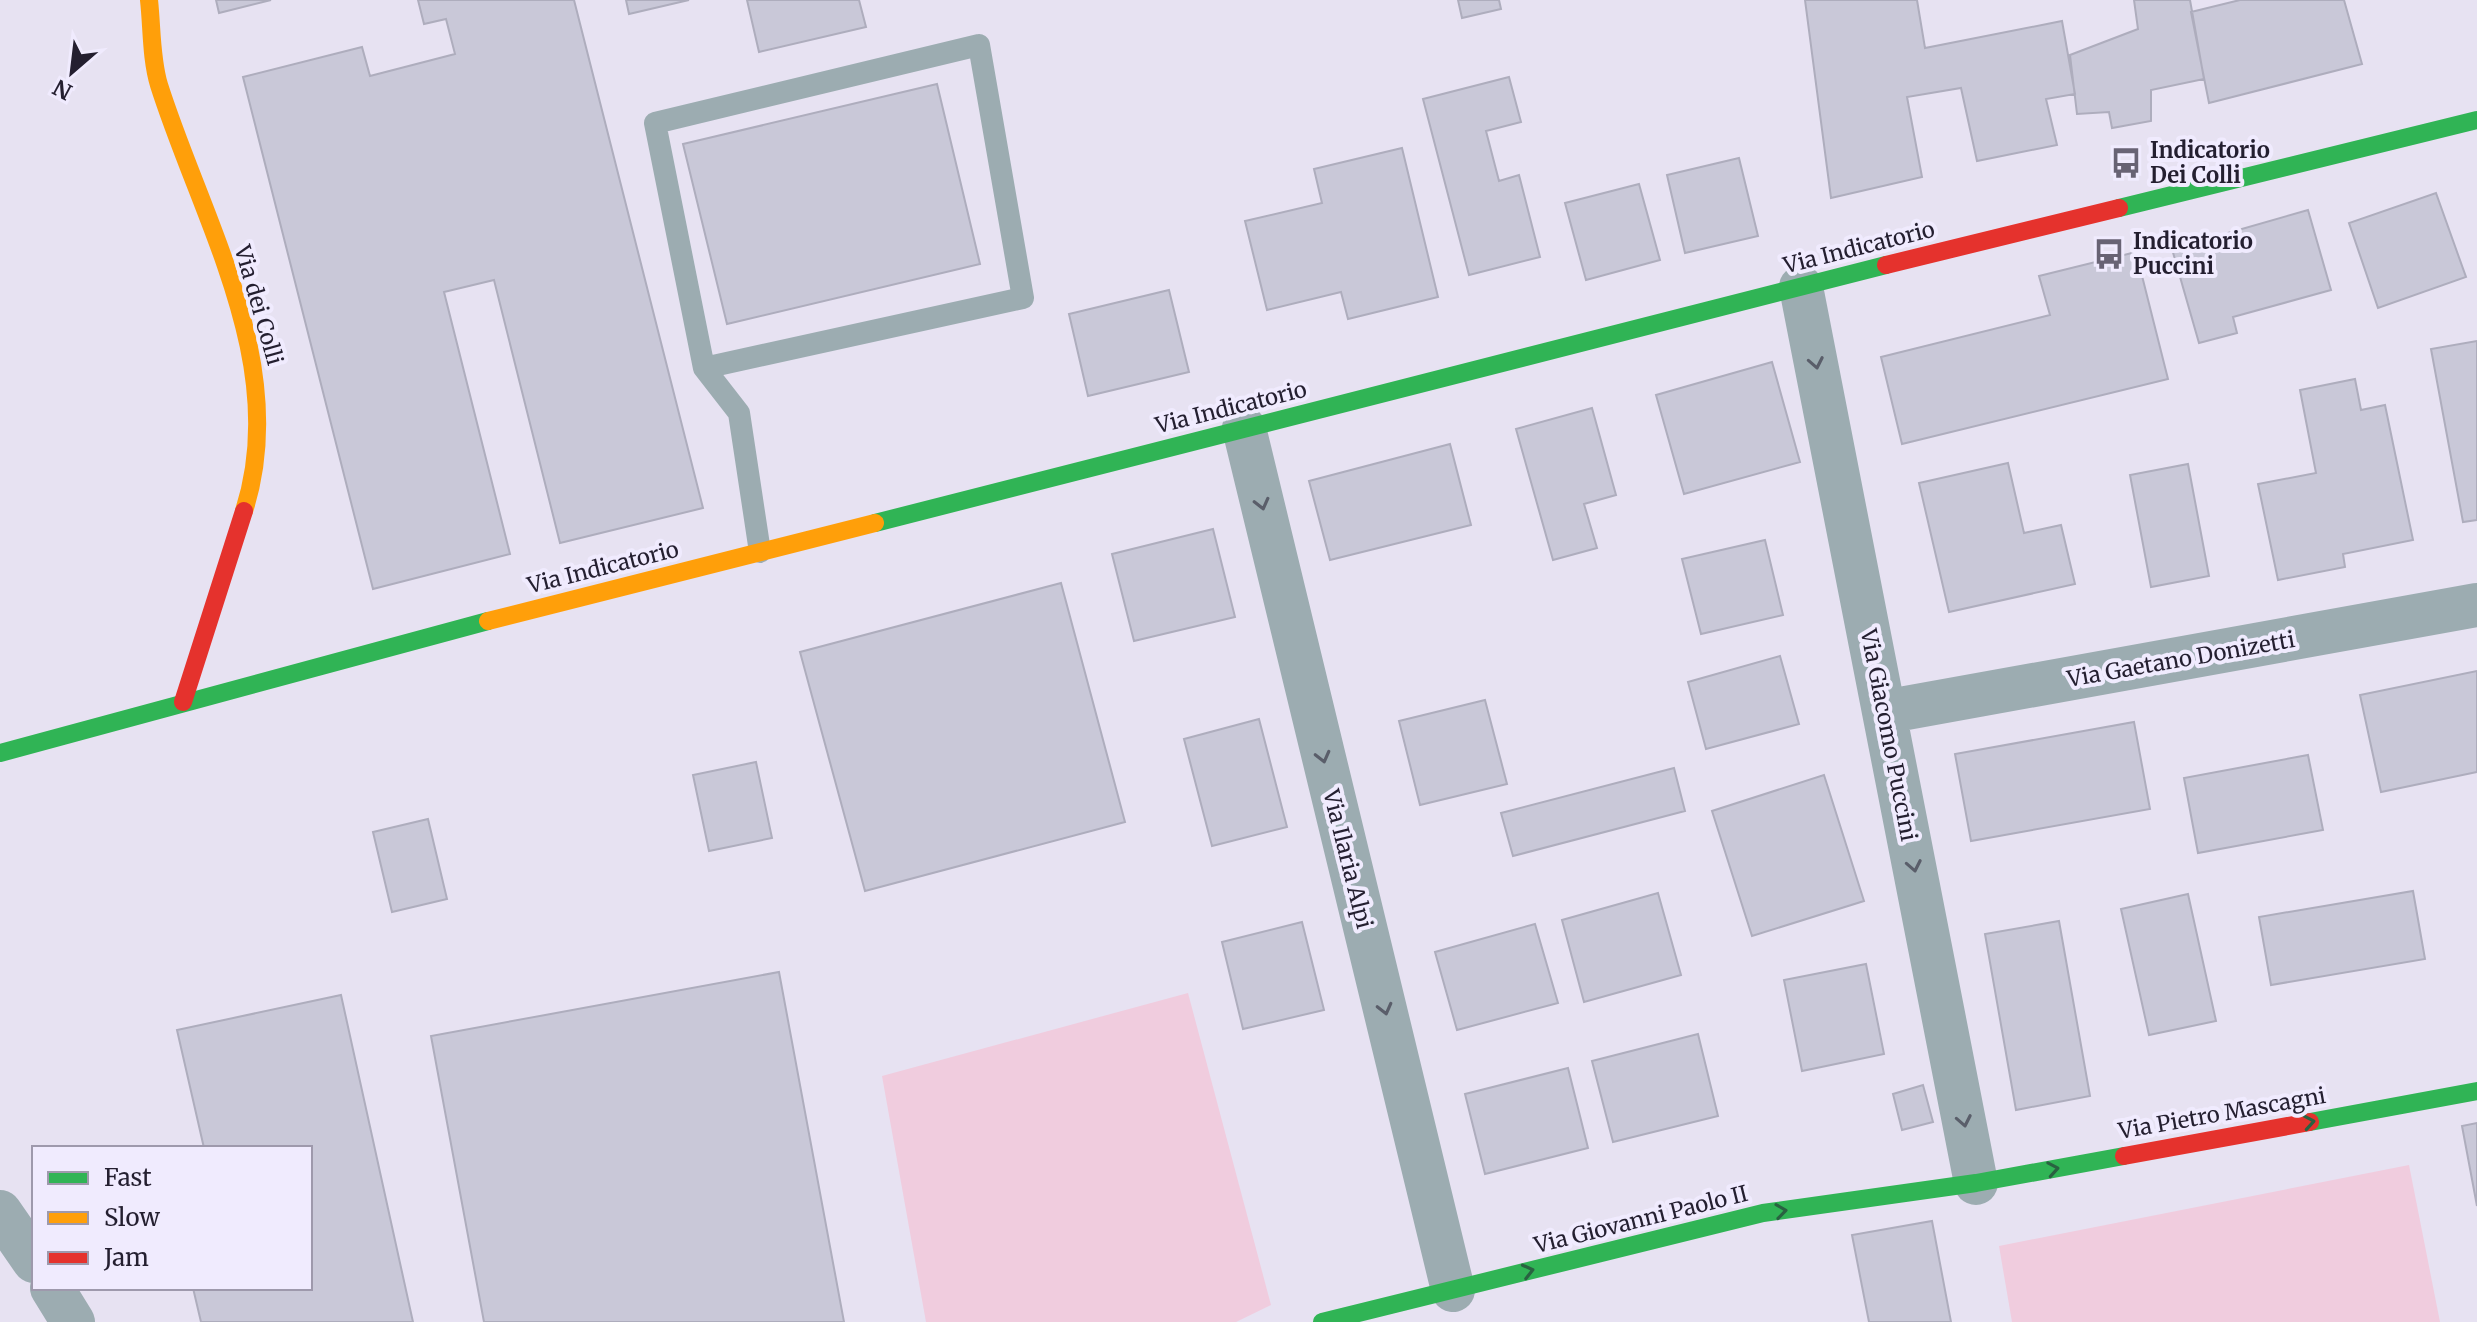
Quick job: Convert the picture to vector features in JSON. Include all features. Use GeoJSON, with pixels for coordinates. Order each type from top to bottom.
{"type":"FeatureCollection","features":[{"type":"Feature","properties":{"kind":"street"},"geometry":{"type":"LineString","coordinates":[[149,0],[154,64]]}},
{"type":"Feature","properties":{"kind":"street"},"geometry":{"type":"LineString","coordinates":[[130,18],[154,64]]}},
{"type":"Feature","properties":{"kind":"street","name":"Via dei Colli"},"geometry":{"type":"LineString","coordinates":[[154,64],[178,144],[239,305],[259,404],[255,478],[183,702]]}},
{"type":"Feature","properties":{"kind":"street","name":"Via Indicatorio"},"geometry":{"type":"LineString","coordinates":[[0,753],[183,702],[1244,428],[2477,120]]}},
{"type":"Feature","properties":{"kind":"street","name":"Via Giacomo Puccini"},"geometry":{"type":"LineString","coordinates":[[1801,287],[1976,1183]]}},
{"type":"Feature","properties":{"kind":"street","name":"Via Ilaria Alpi"},"geometry":{"type":"LineString","coordinates":[[1244,428],[1453,1290]]}},
{"type":"Feature","properties":{"kind":"street","name":"Via Gaetano Donizetti"},"geometry":{"type":"LineString","coordinates":[[1884,712],[2477,605]]}},
{"type":"Feature","properties":{"kind":"street","name":"Via Pietro Mascagni"},"geometry":{"type":"LineString","coordinates":[[1976,1183],[2477,1091]]}},
{"type":"Feature","properties":{"kind":"street","name":"Via Giovanni Paolo II"},"geometry":{"type":"LineString","coordinates":[[1322,1322],[1763,1213],[1976,1183]]}},
{"type":"Feature","properties":{"kind":"street"},"geometry":{"type":"LineString","coordinates":[[0,1212],[32,1258]]}},
{"type":"Feature","properties":{"kind":"street"},"geometry":{"type":"LineString","coordinates":[[53,1290],[73,1322]]}},
{"type":"Feature","properties":{"kind":"lane"},"geometry":{"type":"LineString","coordinates":[[704,368],[1023,298],[979,45],[655,123],[704,368],[739,413],[760,552]]}},
{"type":"Feature","properties":{"kind":"shaded area"},"geometry":{"type":"Polygon","coordinates":[[[1188,993],[1271,1305],[1236,1322],[926,1322],[882,1076],[1188,993]]]}},
{"type":"Feature","properties":{"kind":"shaded area"},"geometry":{"type":"Polygon","coordinates":[[[2409,1165],[2440,1322],[2012,1322],[1999,1246],[2409,1165]]]}},
{"type":"Feature","properties":{"kind":"building"},"geometry":{"type":"Polygon","coordinates":[[[216,0],[271,0],[219,13],[216,0]]]}},
{"type":"Feature","properties":{"kind":"building"},"geometry":{"type":"Polygon","coordinates":[[[418,0],[574,0],[703,508],[560,543],[494,280],[444,292],[510,554],[373,589],[243,77],[362,47],[370,76],[455,54],[446,19],[424,24],[418,0]]]}},
{"type":"Feature","properties":{"kind":"building"},"geometry":{"type":"Polygon","coordinates":[[[626,0],[689,0],[629,14],[626,0]]]}},
{"type":"Feature","properties":{"kind":"building"},"geometry":{"type":"Polygon","coordinates":[[[747,0],[859,0],[866,27],[759,52],[747,0]]]}},
{"type":"Feature","properties":{"kind":"building"},"geometry":{"type":"Polygon","coordinates":[[[1458,0],[1499,0],[1501,9],[1462,18],[1458,0]]]}},
{"type":"Feature","properties":{"kind":"building"},"geometry":{"type":"Polygon","coordinates":[[[1805,0],[1917,0],[1925,48],[2062,21],[2075,94],[2046,99],[2057,145],[1977,161],[1961,88],[1907,97],[1922,177],[1831,198],[1805,0]]]}},
{"type":"Feature","properties":{"kind":"building"},"geometry":{"type":"Polygon","coordinates":[[[2134,0],[2190,0],[2204,79],[2151,90],[2151,121],[2112,128],[2109,112],[2077,114],[2070,55],[2138,29],[2134,0]]]}},
{"type":"Feature","properties":{"kind":"building"},"geometry":{"type":"Polygon","coordinates":[[[2240,0],[2344,0],[2362,64],[2209,103],[2191,12],[2240,0]]]}},
{"type":"Feature","properties":{"kind":"building"},"geometry":{"type":"Polygon","coordinates":[[[1509,77],[1521,122],[1486,131],[1499,181],[1519,175],[1540,257],[1469,275],[1423,99],[1509,77]]]}},
{"type":"Feature","properties":{"kind":"building"},"geometry":{"type":"Polygon","coordinates":[[[937,84],[980,264],[727,324],[683,144],[937,84]]]}},
{"type":"Feature","properties":{"kind":"building"},"geometry":{"type":"Polygon","coordinates":[[[1402,148],[1438,297],[1348,319],[1341,292],[1267,310],[1245,221],[1322,203],[1314,169],[1402,148]]]}},
{"type":"Feature","properties":{"kind":"building"},"geometry":{"type":"Polygon","coordinates":[[[1739,158],[1758,236],[1685,253],[1667,175],[1739,158]]]}},
{"type":"Feature","properties":{"kind":"building"},"geometry":{"type":"Polygon","coordinates":[[[1639,184],[1660,260],[1586,280],[1565,203],[1639,184]]]}},
{"type":"Feature","properties":{"kind":"building"},"geometry":{"type":"Polygon","coordinates":[[[2436,193],[2466,277],[2378,308],[2349,223],[2436,193]]]}},
{"type":"Feature","properties":{"kind":"building"},"geometry":{"type":"Polygon","coordinates":[[[2308,210],[2331,290],[2233,317],[2237,333],[2199,343],[2172,249],[2308,210]]]}},
{"type":"Feature","properties":{"kind":"building"},"geometry":{"type":"Polygon","coordinates":[[[2136,252],[2168,379],[1902,444],[1881,357],[2050,315],[2039,276],[2136,252]]]}},
{"type":"Feature","properties":{"kind":"building"},"geometry":{"type":"Polygon","coordinates":[[[1169,290],[1189,372],[1088,396],[1069,314],[1169,290]]]}},
{"type":"Feature","properties":{"kind":"building"},"geometry":{"type":"Polygon","coordinates":[[[2477,341],[2477,520],[2463,522],[2431,349],[2477,341]]]}},
{"type":"Feature","properties":{"kind":"building"},"geometry":{"type":"Polygon","coordinates":[[[1772,362],[1800,462],[1684,494],[1656,395],[1772,362]]]}},
{"type":"Feature","properties":{"kind":"building"},"geometry":{"type":"Polygon","coordinates":[[[2355,379],[2361,410],[2385,405],[2413,540],[2343,554],[2345,567],[2278,580],[2258,484],[2316,473],[2300,390],[2355,379]]]}},
{"type":"Feature","properties":{"kind":"building"},"geometry":{"type":"Polygon","coordinates":[[[1592,408],[1616,495],[1584,504],[1597,548],[1553,560],[1516,429],[1592,408]]]}},
{"type":"Feature","properties":{"kind":"building"},"geometry":{"type":"Polygon","coordinates":[[[1450,444],[1471,525],[1330,560],[1309,481],[1450,444]]]}},
{"type":"Feature","properties":{"kind":"building"},"geometry":{"type":"Polygon","coordinates":[[[2008,463],[2024,533],[2061,525],[2075,584],[1949,612],[1919,483],[2008,463]]]}},
{"type":"Feature","properties":{"kind":"building"},"geometry":{"type":"Polygon","coordinates":[[[2188,464],[2209,576],[2151,587],[2130,475],[2188,464]]]}},
{"type":"Feature","properties":{"kind":"building"},"geometry":{"type":"Polygon","coordinates":[[[1213,529],[1235,617],[1134,641],[1112,554],[1213,529]]]}},
{"type":"Feature","properties":{"kind":"building"},"geometry":{"type":"Polygon","coordinates":[[[1765,540],[1783,615],[1701,634],[1682,559],[1765,540]]]}},
{"type":"Feature","properties":{"kind":"building"},"geometry":{"type":"Polygon","coordinates":[[[1061,583],[1125,822],[865,891],[800,652],[1061,583]]]}},
{"type":"Feature","properties":{"kind":"building"},"geometry":{"type":"Polygon","coordinates":[[[1780,656],[1799,724],[1706,749],[1688,682],[1780,656]]]}},
{"type":"Feature","properties":{"kind":"building"},"geometry":{"type":"Polygon","coordinates":[[[2477,671],[2477,772],[2381,792],[2360,695],[2477,671]]]}},
{"type":"Feature","properties":{"kind":"building"},"geometry":{"type":"Polygon","coordinates":[[[1485,700],[1507,784],[1420,805],[1399,721],[1485,700]]]}},
{"type":"Feature","properties":{"kind":"building"},"geometry":{"type":"Polygon","coordinates":[[[1259,719],[1287,827],[1212,846],[1184,739],[1259,719]]]}},
{"type":"Feature","properties":{"kind":"building"},"geometry":{"type":"Polygon","coordinates":[[[2134,722],[2150,809],[1971,841],[1955,754],[2134,722]]]}},
{"type":"Feature","properties":{"kind":"building"},"geometry":{"type":"Polygon","coordinates":[[[2308,755],[2323,830],[2198,853],[2184,778],[2308,755]]]}},
{"type":"Feature","properties":{"kind":"building"},"geometry":{"type":"Polygon","coordinates":[[[756,762],[772,838],[709,851],[693,775],[756,762]]]}},
{"type":"Feature","properties":{"kind":"building"},"geometry":{"type":"Polygon","coordinates":[[[1674,768],[1685,811],[1513,856],[1501,813],[1674,768]]]}},
{"type":"Feature","properties":{"kind":"building"},"geometry":{"type":"Polygon","coordinates":[[[1824,775],[1864,901],[1752,936],[1712,811],[1824,775]]]}},
{"type":"Feature","properties":{"kind":"building"},"geometry":{"type":"Polygon","coordinates":[[[428,819],[447,899],[392,912],[373,832],[428,819]]]}},
{"type":"Feature","properties":{"kind":"building"},"geometry":{"type":"Polygon","coordinates":[[[2413,891],[2425,959],[2271,985],[2259,917],[2413,891]]]}},
{"type":"Feature","properties":{"kind":"building"},"geometry":{"type":"Polygon","coordinates":[[[1658,893],[1681,975],[1584,1002],[1562,920],[1658,893]]]}},
{"type":"Feature","properties":{"kind":"building"},"geometry":{"type":"Polygon","coordinates":[[[2188,894],[2216,1021],[2149,1035],[2121,909],[2188,894]]]}},
{"type":"Feature","properties":{"kind":"building"},"geometry":{"type":"Polygon","coordinates":[[[2059,921],[2090,1096],[2016,1110],[1985,934],[2059,921]]]}},
{"type":"Feature","properties":{"kind":"building"},"geometry":{"type":"Polygon","coordinates":[[[1302,922],[1324,1010],[1243,1029],[1222,942],[1302,922]]]}},
{"type":"Feature","properties":{"kind":"building"},"geometry":{"type":"Polygon","coordinates":[[[1535,924],[1558,1003],[1457,1030],[1435,952],[1535,924]]]}},
{"type":"Feature","properties":{"kind":"building"},"geometry":{"type":"Polygon","coordinates":[[[1866,964],[1884,1054],[1802,1071],[1784,980],[1866,964]]]}},
{"type":"Feature","properties":{"kind":"building"},"geometry":{"type":"Polygon","coordinates":[[[779,972],[844,1322],[484,1322],[431,1036],[779,972]]]}},
{"type":"Feature","properties":{"kind":"building"},"geometry":{"type":"Polygon","coordinates":[[[341,995],[413,1322],[201,1322],[193,1290],[312,1290],[312,1146],[204,1146],[177,1030],[341,995]]]}},
{"type":"Feature","properties":{"kind":"building"},"geometry":{"type":"Polygon","coordinates":[[[1698,1034],[1718,1116],[1613,1142],[1592,1061],[1698,1034]]]}},
{"type":"Feature","properties":{"kind":"building"},"geometry":{"type":"Polygon","coordinates":[[[1568,1068],[1588,1148],[1485,1174],[1465,1094],[1568,1068]]]}},
{"type":"Feature","properties":{"kind":"building"},"geometry":{"type":"Polygon","coordinates":[[[1923,1085],[1933,1122],[1902,1130],[1893,1094],[1923,1085]]]}},
{"type":"Feature","properties":{"kind":"building"},"geometry":{"type":"Polygon","coordinates":[[[2477,1123],[2477,1206],[2462,1126],[2477,1123]]]}},
{"type":"Feature","properties":{"kind":"building"},"geometry":{"type":"Polygon","coordinates":[[[1932,1221],[1951,1322],[1869,1322],[1852,1235],[1932,1221]]]}},
{"type":"Feature","properties":{"kind":"traffic: fast"},"geometry":{"type":"LineString","coordinates":[[2119,208],[2477,120]]}},
{"type":"Feature","properties":{"kind":"traffic: fast"},"geometry":{"type":"LineString","coordinates":[[875,523],[1886,265]]}},
{"type":"Feature","properties":{"kind":"traffic: fast"},"geometry":{"type":"LineString","coordinates":[[0,753],[488,621]]}},
{"type":"Feature","properties":{"kind":"traffic: fast"},"geometry":{"type":"LineString","coordinates":[[2310,1122],[2477,1091]]}},
{"type":"Feature","properties":{"kind":"traffic: fast"},"geometry":{"type":"LineString","coordinates":[[1322,1322],[1763,1213],[1976,1183],[2124,1156]]}},
{"type":"Feature","properties":{"kind":"traffic: slow"},"geometry":{"type":"LineString","coordinates":[[149,0],[156,75],[217,241],[249,348],[257,402],[256,456],[244,511]]}},
{"type":"Feature","properties":{"kind":"traffic: slow"},"geometry":{"type":"LineString","coordinates":[[488,621],[875,523]]}},
{"type":"Feature","properties":{"kind":"traffic: jam"},"geometry":{"type":"LineString","coordinates":[[1886,265],[2119,208]]}},
{"type":"Feature","properties":{"kind":"traffic: jam"},"geometry":{"type":"LineString","coordinates":[[183,702],[244,511]]}},
{"type":"Feature","properties":{"kind":"traffic: jam"},"geometry":{"type":"LineString","coordinates":[[2124,1156],[2310,1122]]}},
{"type":"Feature","properties":{"kind":"place","name":"Indicatorio Dei Colli"},"geometry":{"type":"Point","coordinates":[2126,163]}},
{"type":"Feature","properties":{"kind":"place","name":"Indicatorio Puccini"},"geometry":{"type":"Point","coordinates":[2109,254]}}]}
